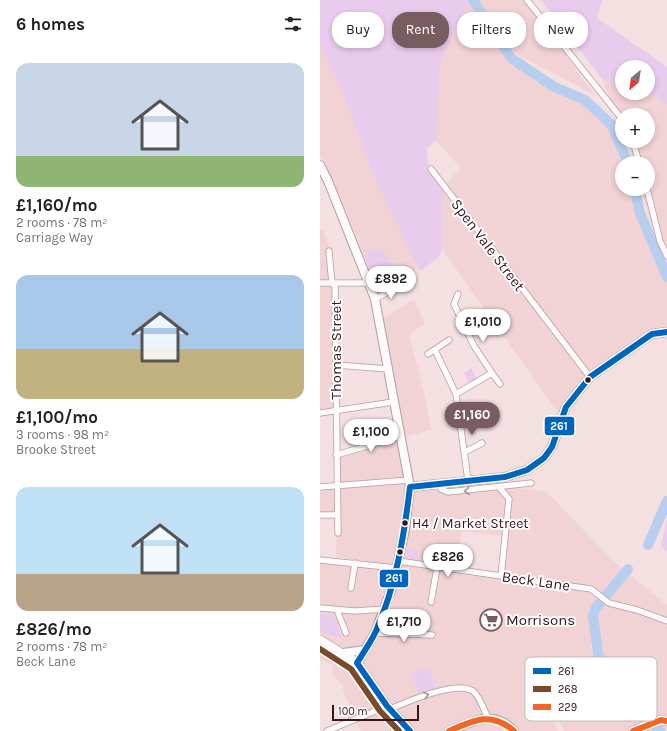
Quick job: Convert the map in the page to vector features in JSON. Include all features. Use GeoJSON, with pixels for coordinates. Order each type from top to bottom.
{"type":"FeatureCollection","features":[{"type":"Feature","properties":{"kind":"main road"},"geometry":{"type":"LineString","coordinates":[[320,165],[328,181],[375,299],[409,484],[405,529],[386,609],[375,633],[358,663]]}},
{"type":"Feature","properties":{"kind":"main road"},"geometry":{"type":"LineString","coordinates":[[409,484],[439,484],[505,477],[527,470],[544,458],[552,447],[566,407],[590,377],[652,334],[667,332]]}},
{"type":"Feature","properties":{"kind":"main road"},"geometry":{"type":"LineString","coordinates":[[320,640],[358,663],[388,707],[408,729]]}},
{"type":"Feature","properties":{"kind":"main road"},"geometry":{"type":"LineString","coordinates":[[343,653],[365,650]]}},
{"type":"Feature","properties":{"kind":"main road"},"geometry":{"type":"LineString","coordinates":[[449,731],[477,720],[488,718],[495,718],[508,724],[514,731]]}},
{"type":"Feature","properties":{"kind":"main road"},"geometry":{"type":"LineString","coordinates":[[633,731],[649,724],[664,721]]}},
{"type":"Feature","properties":{"kind":"street"},"geometry":{"type":"LineString","coordinates":[[527,0],[615,110]]}},
{"type":"Feature","properties":{"kind":"street","name":"Spen Vale Street"},"geometry":{"type":"LineString","coordinates":[[431,169],[590,377]]}},
{"type":"Feature","properties":{"kind":"street"},"geometry":{"type":"LineString","coordinates":[[648,196],[660,241],[667,256]]}},
{"type":"Feature","properties":{"kind":"street","name":"Thomas Street"},"geometry":{"type":"LineString","coordinates":[[329,251],[334,284],[337,365],[336,487],[338,533]]}},
{"type":"Feature","properties":{"kind":"street"},"geometry":{"type":"LineString","coordinates":[[320,283],[368,283]]}},
{"type":"Feature","properties":{"kind":"street"},"geometry":{"type":"LineString","coordinates":[[375,299],[399,286]]}},
{"type":"Feature","properties":{"kind":"street"},"geometry":{"type":"LineString","coordinates":[[458,294],[454,304],[474,346],[500,384]]}},
{"type":"Feature","properties":{"kind":"street"},"geometry":{"type":"LineString","coordinates":[[462,320],[472,313]]}},
{"type":"Feature","properties":{"kind":"street"},"geometry":{"type":"LineString","coordinates":[[428,354],[449,340]]}},
{"type":"Feature","properties":{"kind":"street"},"geometry":{"type":"LineString","coordinates":[[435,350],[456,394],[468,480]]}},
{"type":"Feature","properties":{"kind":"street"},"geometry":{"type":"LineString","coordinates":[[337,365],[388,368]]}},
{"type":"Feature","properties":{"kind":"street"},"geometry":{"type":"LineString","coordinates":[[456,394],[492,373]]}},
{"type":"Feature","properties":{"kind":"street"},"geometry":{"type":"LineString","coordinates":[[320,413],[393,402]]}},
{"type":"Feature","properties":{"kind":"street"},"geometry":{"type":"LineString","coordinates":[[336,455],[401,436]]}},
{"type":"Feature","properties":{"kind":"street"},"geometry":{"type":"LineString","coordinates":[[465,452],[482,443]]}},
{"type":"Feature","properties":{"kind":"street"},"geometry":{"type":"LineString","coordinates":[[439,484],[441,489],[448,492],[531,483]]}},
{"type":"Feature","properties":{"kind":"street"},"geometry":{"type":"LineString","coordinates":[[320,487],[409,484]]}},
{"type":"Feature","properties":{"kind":"street"},"geometry":{"type":"LineString","coordinates":[[499,487],[509,499],[501,576]]}},
{"type":"Feature","properties":{"kind":"street"},"geometry":{"type":"LineString","coordinates":[[320,515],[337,515]]}},
{"type":"Feature","properties":{"kind":"street","name":"Beck Lane"},"geometry":{"type":"LineString","coordinates":[[320,560],[397,564],[437,568],[591,589],[609,603],[636,610],[667,621]]}},
{"type":"Feature","properties":{"kind":"street"},"geometry":{"type":"LineString","coordinates":[[351,588],[355,563]]}},
{"type":"Feature","properties":{"kind":"street"},"geometry":{"type":"LineString","coordinates":[[431,602],[437,568]]}},
{"type":"Feature","properties":{"kind":"street"},"geometry":{"type":"LineString","coordinates":[[320,608],[355,611],[386,609]]}},
{"type":"Feature","properties":{"kind":"street"},"geometry":{"type":"LineString","coordinates":[[337,610],[346,633]]}},
{"type":"Feature","properties":{"kind":"street"},"geometry":{"type":"LineString","coordinates":[[375,633],[432,634]]}},
{"type":"Feature","properties":{"kind":"street"},"geometry":{"type":"LineString","coordinates":[[327,731],[388,707],[426,695],[462,687],[474,692],[488,718]]}},
{"type":"Feature","properties":{"kind":"street"},"geometry":{"type":"LineString","coordinates":[[394,731],[408,729]]}},
{"type":"Feature","properties":{"kind":"shaded area"},"geometry":{"type":"Polygon","coordinates":[[[320,0],[469,0],[463,12],[457,12],[457,25],[449,42],[449,12],[392,12],[392,48],[446,48],[440,68],[436,140],[427,148],[429,172],[444,190],[442,249],[439,257],[420,271],[376,181],[342,91],[320,44],[320,0]]]}},
{"type":"Feature","properties":{"kind":"shaded area"},"geometry":{"type":"Polygon","coordinates":[[[469,0],[480,12],[463,12],[469,0]]]}},
{"type":"Feature","properties":{"kind":"shaded area"},"geometry":{"type":"Polygon","coordinates":[[[478,0],[527,0],[535,12],[534,12],[534,48],[561,48],[594,95],[511,51],[509,48],[526,48],[526,12],[486,12],[478,0]]]}},
{"type":"Feature","properties":{"kind":"shaded area"},"geometry":{"type":"Polygon","coordinates":[[[541,0],[602,0],[597,18],[667,67],[667,105],[659,98],[655,97],[655,60],[615,60],[615,84],[602,79],[578,48],[588,48],[588,12],[550,12],[541,0]]]}},
{"type":"Feature","properties":{"kind":"shaded area"},"geometry":{"type":"Polygon","coordinates":[[[457,25],[457,48],[504,48],[511,58],[553,86],[585,100],[611,124],[615,133],[615,148],[621,148],[625,156],[615,156],[615,196],[636,196],[640,213],[667,277],[667,332],[652,334],[605,365],[561,417],[442,249],[444,186],[461,168],[436,140],[440,68],[446,48],[449,48],[449,42],[457,25]]]}},
{"type":"Feature","properties":{"kind":"shaded area"},"geometry":{"type":"Polygon","coordinates":[[[320,44],[342,91],[376,181],[418,267],[404,278],[383,251],[377,248],[364,255],[324,160],[320,155],[320,44]]]}},
{"type":"Feature","properties":{"kind":"shaded area"},"geometry":{"type":"Polygon","coordinates":[[[602,79],[615,84],[615,100],[655,100],[655,97],[659,98],[667,105],[667,267],[656,240],[643,196],[655,196],[655,156],[632,156],[630,148],[655,148],[655,108],[615,108],[615,110],[602,79]]]}},
{"type":"Feature","properties":{"kind":"shaded area"},"geometry":{"type":"Polygon","coordinates":[[[320,229],[323,229],[330,249],[335,284],[336,411],[320,413],[320,229]]]}},
{"type":"Feature","properties":{"kind":"shaded area"},"geometry":{"type":"Polygon","coordinates":[[[377,248],[383,251],[404,278],[377,293],[364,255],[377,248]]]}},
{"type":"Feature","properties":{"kind":"shaded area"},"geometry":{"type":"Polygon","coordinates":[[[414,299],[425,324],[409,334],[425,397],[431,430],[401,437],[410,487],[439,484],[441,489],[469,490],[517,488],[547,492],[613,561],[667,605],[667,717],[657,717],[657,657],[602,657],[595,617],[607,601],[592,590],[597,600],[589,613],[592,653],[594,657],[525,657],[525,721],[554,721],[557,731],[406,731],[402,727],[391,731],[361,731],[343,691],[343,685],[332,674],[333,665],[320,659],[320,560],[373,565],[373,562],[336,557],[337,515],[320,515],[320,492],[336,487],[336,455],[373,443],[371,426],[396,421],[380,321],[414,299]],[[462,531],[455,570],[501,576],[503,536],[462,531]],[[506,577],[557,583],[546,578],[506,577]]]}},
{"type":"Feature","properties":{"kind":"shaded area"},"geometry":{"type":"Polygon","coordinates":[[[471,368],[477,379],[469,383],[464,373],[471,368]]]}},
{"type":"Feature","properties":{"kind":"shaded area"},"geometry":{"type":"Polygon","coordinates":[[[667,520],[667,552],[661,547],[667,520]]]}},
{"type":"Feature","properties":{"kind":"shaded area"},"geometry":{"type":"Polygon","coordinates":[[[405,548],[418,551],[417,560],[407,558],[405,548]]]}},
{"type":"Feature","properties":{"kind":"shaded area"},"geometry":{"type":"Polygon","coordinates":[[[320,614],[333,615],[339,629],[340,638],[320,631],[320,614]]]}},
{"type":"Feature","properties":{"kind":"shaded area"},"geometry":{"type":"Polygon","coordinates":[[[429,668],[436,690],[419,694],[412,673],[429,668]]]}},
{"type":"Feature","properties":{"kind":"shaded area"},"geometry":{"type":"Polygon","coordinates":[[[657,717],[661,725],[667,727],[667,731],[564,731],[560,721],[657,721],[657,717]]]}},
{"type":"Feature","properties":{"kind":"waterway"},"geometry":{"type":"LineString","coordinates":[[473,0],[511,58],[553,86],[585,100],[611,124],[625,156]]}},
{"type":"Feature","properties":{"kind":"waterway"},"geometry":{"type":"LineString","coordinates":[[636,196],[640,213],[667,277]]}},
{"type":"Feature","properties":{"kind":"waterway"},"geometry":{"type":"LineString","coordinates":[[648,545],[667,501]]}},
{"type":"Feature","properties":{"kind":"waterway"},"geometry":{"type":"LineString","coordinates":[[600,657],[598,654],[593,615],[596,608],[628,569]]}},
{"type":"Feature","properties":{"kind":"waterway"},"geometry":{"type":"LineString","coordinates":[[651,721],[660,731]]}},
{"type":"Feature","properties":{"kind":"transit line","name":"261"},"geometry":{"type":"LineString","coordinates":[[410,731],[387,706],[357,663],[376,631],[389,596],[402,542],[410,487],[505,477],[527,470],[544,458],[552,447],[566,407],[590,377],[652,334],[667,332]]}},
{"type":"Feature","properties":{"kind":"transit line","name":"268"},"geometry":{"type":"LineString","coordinates":[[320,649],[351,669],[380,711],[399,731]]}},
{"type":"Feature","properties":{"kind":"transit line","name":"229"},"geometry":{"type":"LineString","coordinates":[[449,731],[482,719],[498,721],[514,731]]}},
{"type":"Feature","properties":{"kind":"transit line","name":"229"},"geometry":{"type":"LineString","coordinates":[[633,731],[661,720],[667,721]]}},
{"type":"Feature","properties":{"kind":"place","name":"H4 / Market Street"},"geometry":{"type":"Point","coordinates":[405,523]}},
{"type":"Feature","properties":{"kind":"place","name":"Morrisons"},"geometry":{"type":"Point","coordinates":[491,620]}}]}
